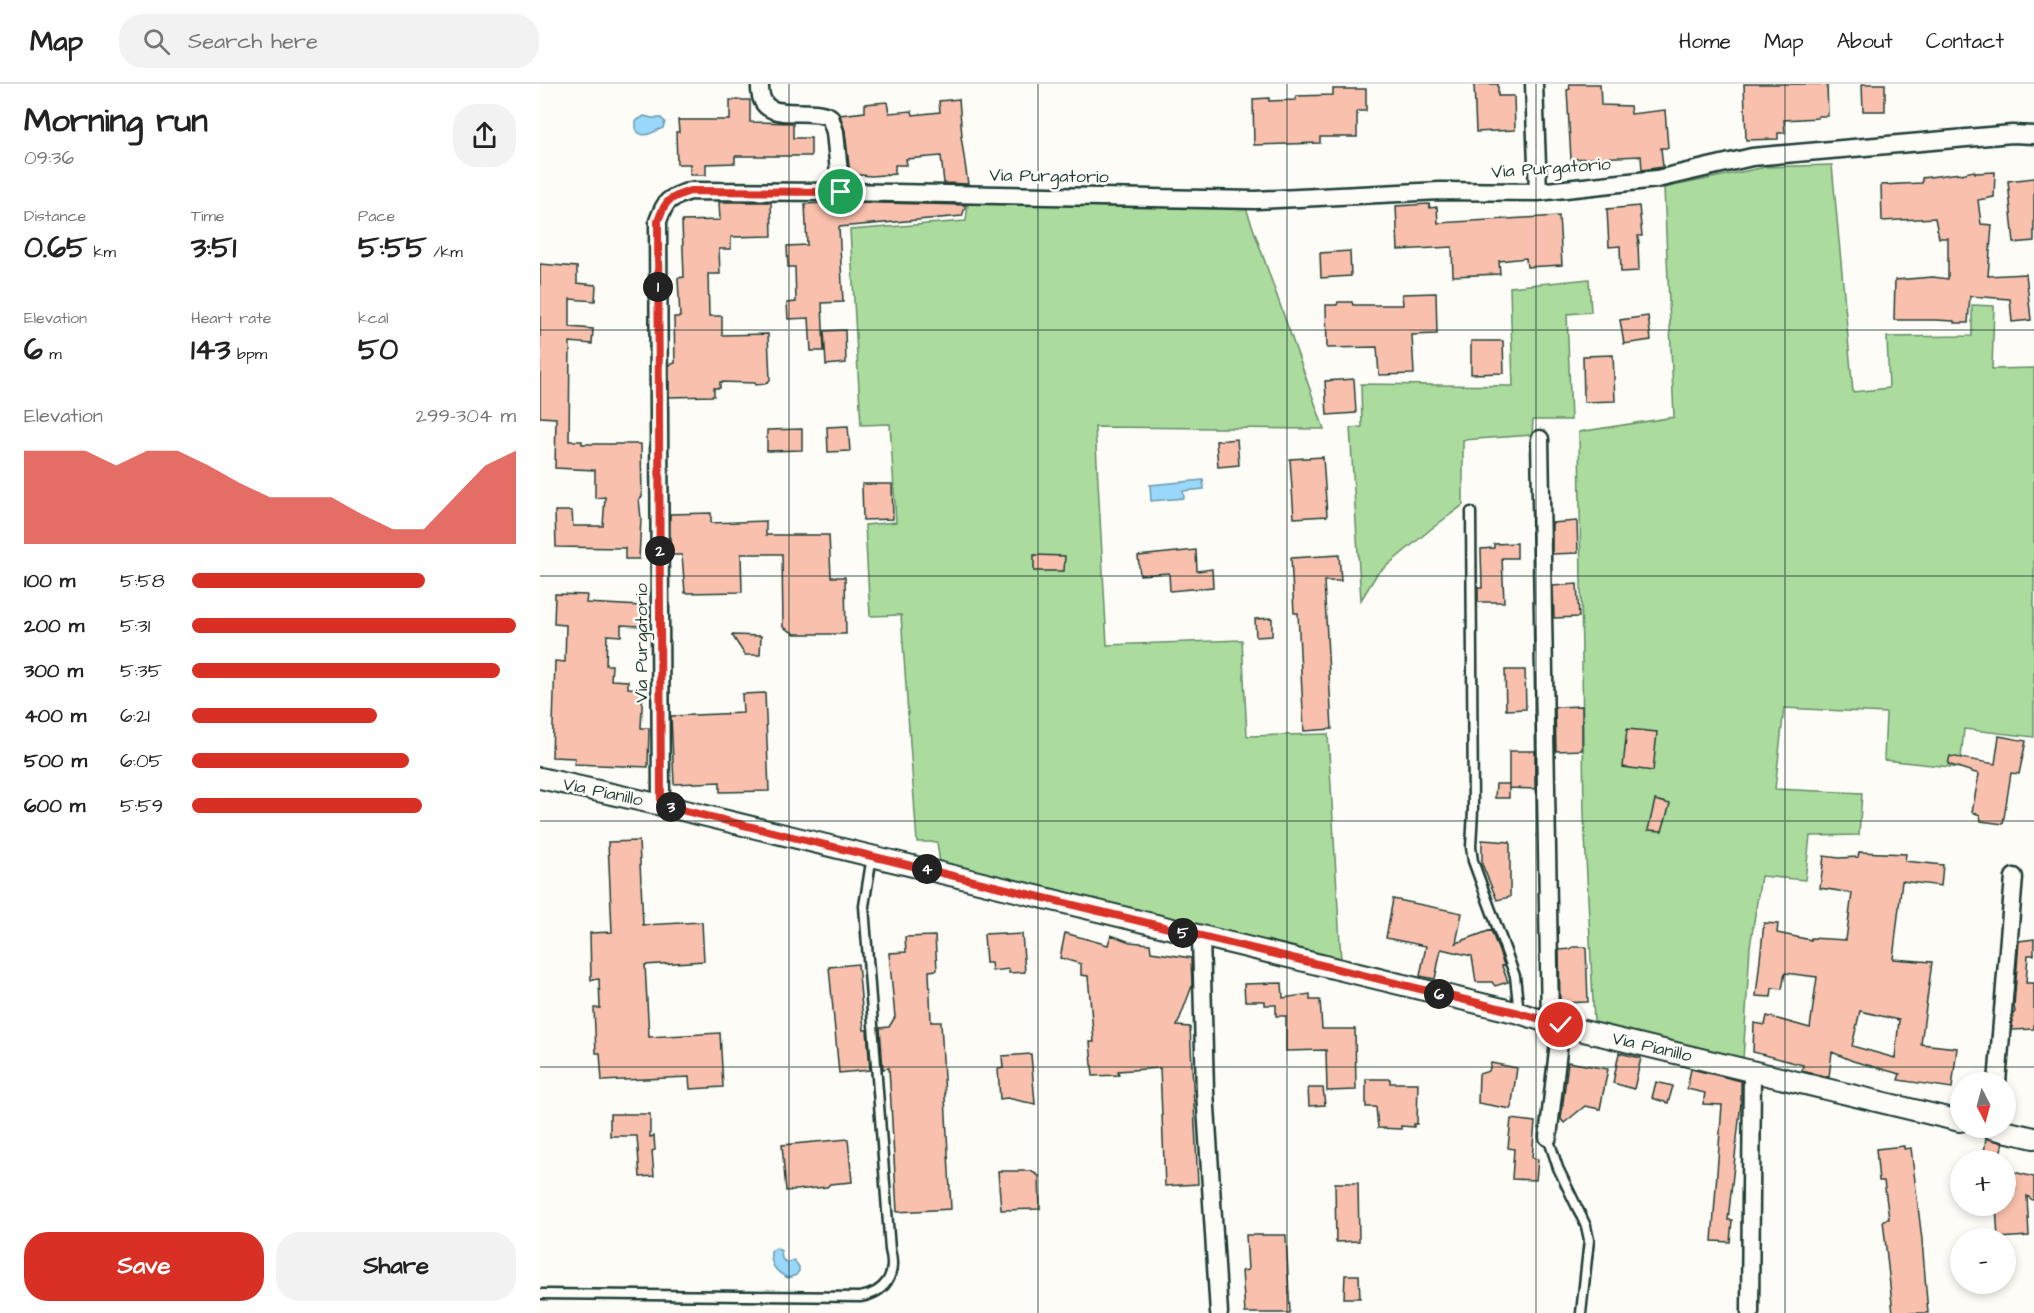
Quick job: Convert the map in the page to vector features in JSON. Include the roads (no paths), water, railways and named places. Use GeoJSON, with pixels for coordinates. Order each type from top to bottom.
{"type":"FeatureCollection","features":[{"type":"Feature","properties":{"kind":"street"},"geometry":{"type":"LineString","coordinates":[[760,84],[760,97],[768,108],[778,112],[822,113],[830,117],[834,124],[841,192]]}},
{"type":"Feature","properties":{"kind":"street"},"geometry":{"type":"LineString","coordinates":[[1534,84],[1538,192]]}},
{"type":"Feature","properties":{"kind":"street","name":"Via Purgatorio"},"geometry":{"type":"LineString","coordinates":[[661,805],[658,221],[663,207],[670,198],[690,191],[1256,200],[1440,191],[1538,192],[1657,179],[1752,157],[2012,134],[2034,135]]}},
{"type":"Feature","properties":{"kind":"street"},"geometry":{"type":"LineString","coordinates":[[1540,439],[1555,1024],[1548,1137]]}},
{"type":"Feature","properties":{"kind":"street","name":"Via Pianillo"},"geometry":{"type":"LineString","coordinates":[[540,778],[661,805],[1950,1119]]}},
{"type":"Feature","properties":{"kind":"street"},"geometry":{"type":"LineString","coordinates":[[1998,1072],[2014,877]]}},
{"type":"Feature","properties":{"kind":"street"},"geometry":{"type":"LineString","coordinates":[[1201,937],[1205,1091],[1219,1313]]}},
{"type":"Feature","properties":{"kind":"street"},"geometry":{"type":"LineString","coordinates":[[1750,1313],[1752,1071]]}},
{"type":"Feature","properties":{"kind":"street"},"geometry":{"type":"LineString","coordinates":[[2016,1134],[2034,1138]]}},
{"type":"Feature","properties":{"kind":"lane"},"geometry":{"type":"LineString","coordinates":[[1471,512],[1473,810],[1471,848],[1473,861],[1515,976],[1519,1013]]}},
{"type":"Feature","properties":{"kind":"lane"},"geometry":{"type":"LineString","coordinates":[[540,1294],[860,1297],[880,1290],[888,1282],[893,1261],[864,906],[872,856]]}},
{"type":"Feature","properties":{"kind":"lane"},"geometry":{"type":"LineString","coordinates":[[1548,1137],[1558,1168],[1586,1226],[1589,1240],[1581,1313]]}},
{"type":"Feature","properties":{"kind":"water"},"geometry":{"type":"Polygon","coordinates":[[[644,116],[661,118],[665,122],[663,128],[645,135],[639,133],[636,130],[636,121],[644,116]]]}},
{"type":"Feature","properties":{"kind":"water"},"geometry":{"type":"Polygon","coordinates":[[[1203,480],[1204,489],[1183,491],[1184,498],[1151,501],[1150,485],[1203,480]]]}},
{"type":"Feature","properties":{"kind":"water"},"geometry":{"type":"Polygon","coordinates":[[[776,1248],[781,1251],[782,1259],[788,1263],[794,1260],[799,1267],[796,1275],[788,1278],[774,1267],[771,1251],[776,1248]]]}}]}
